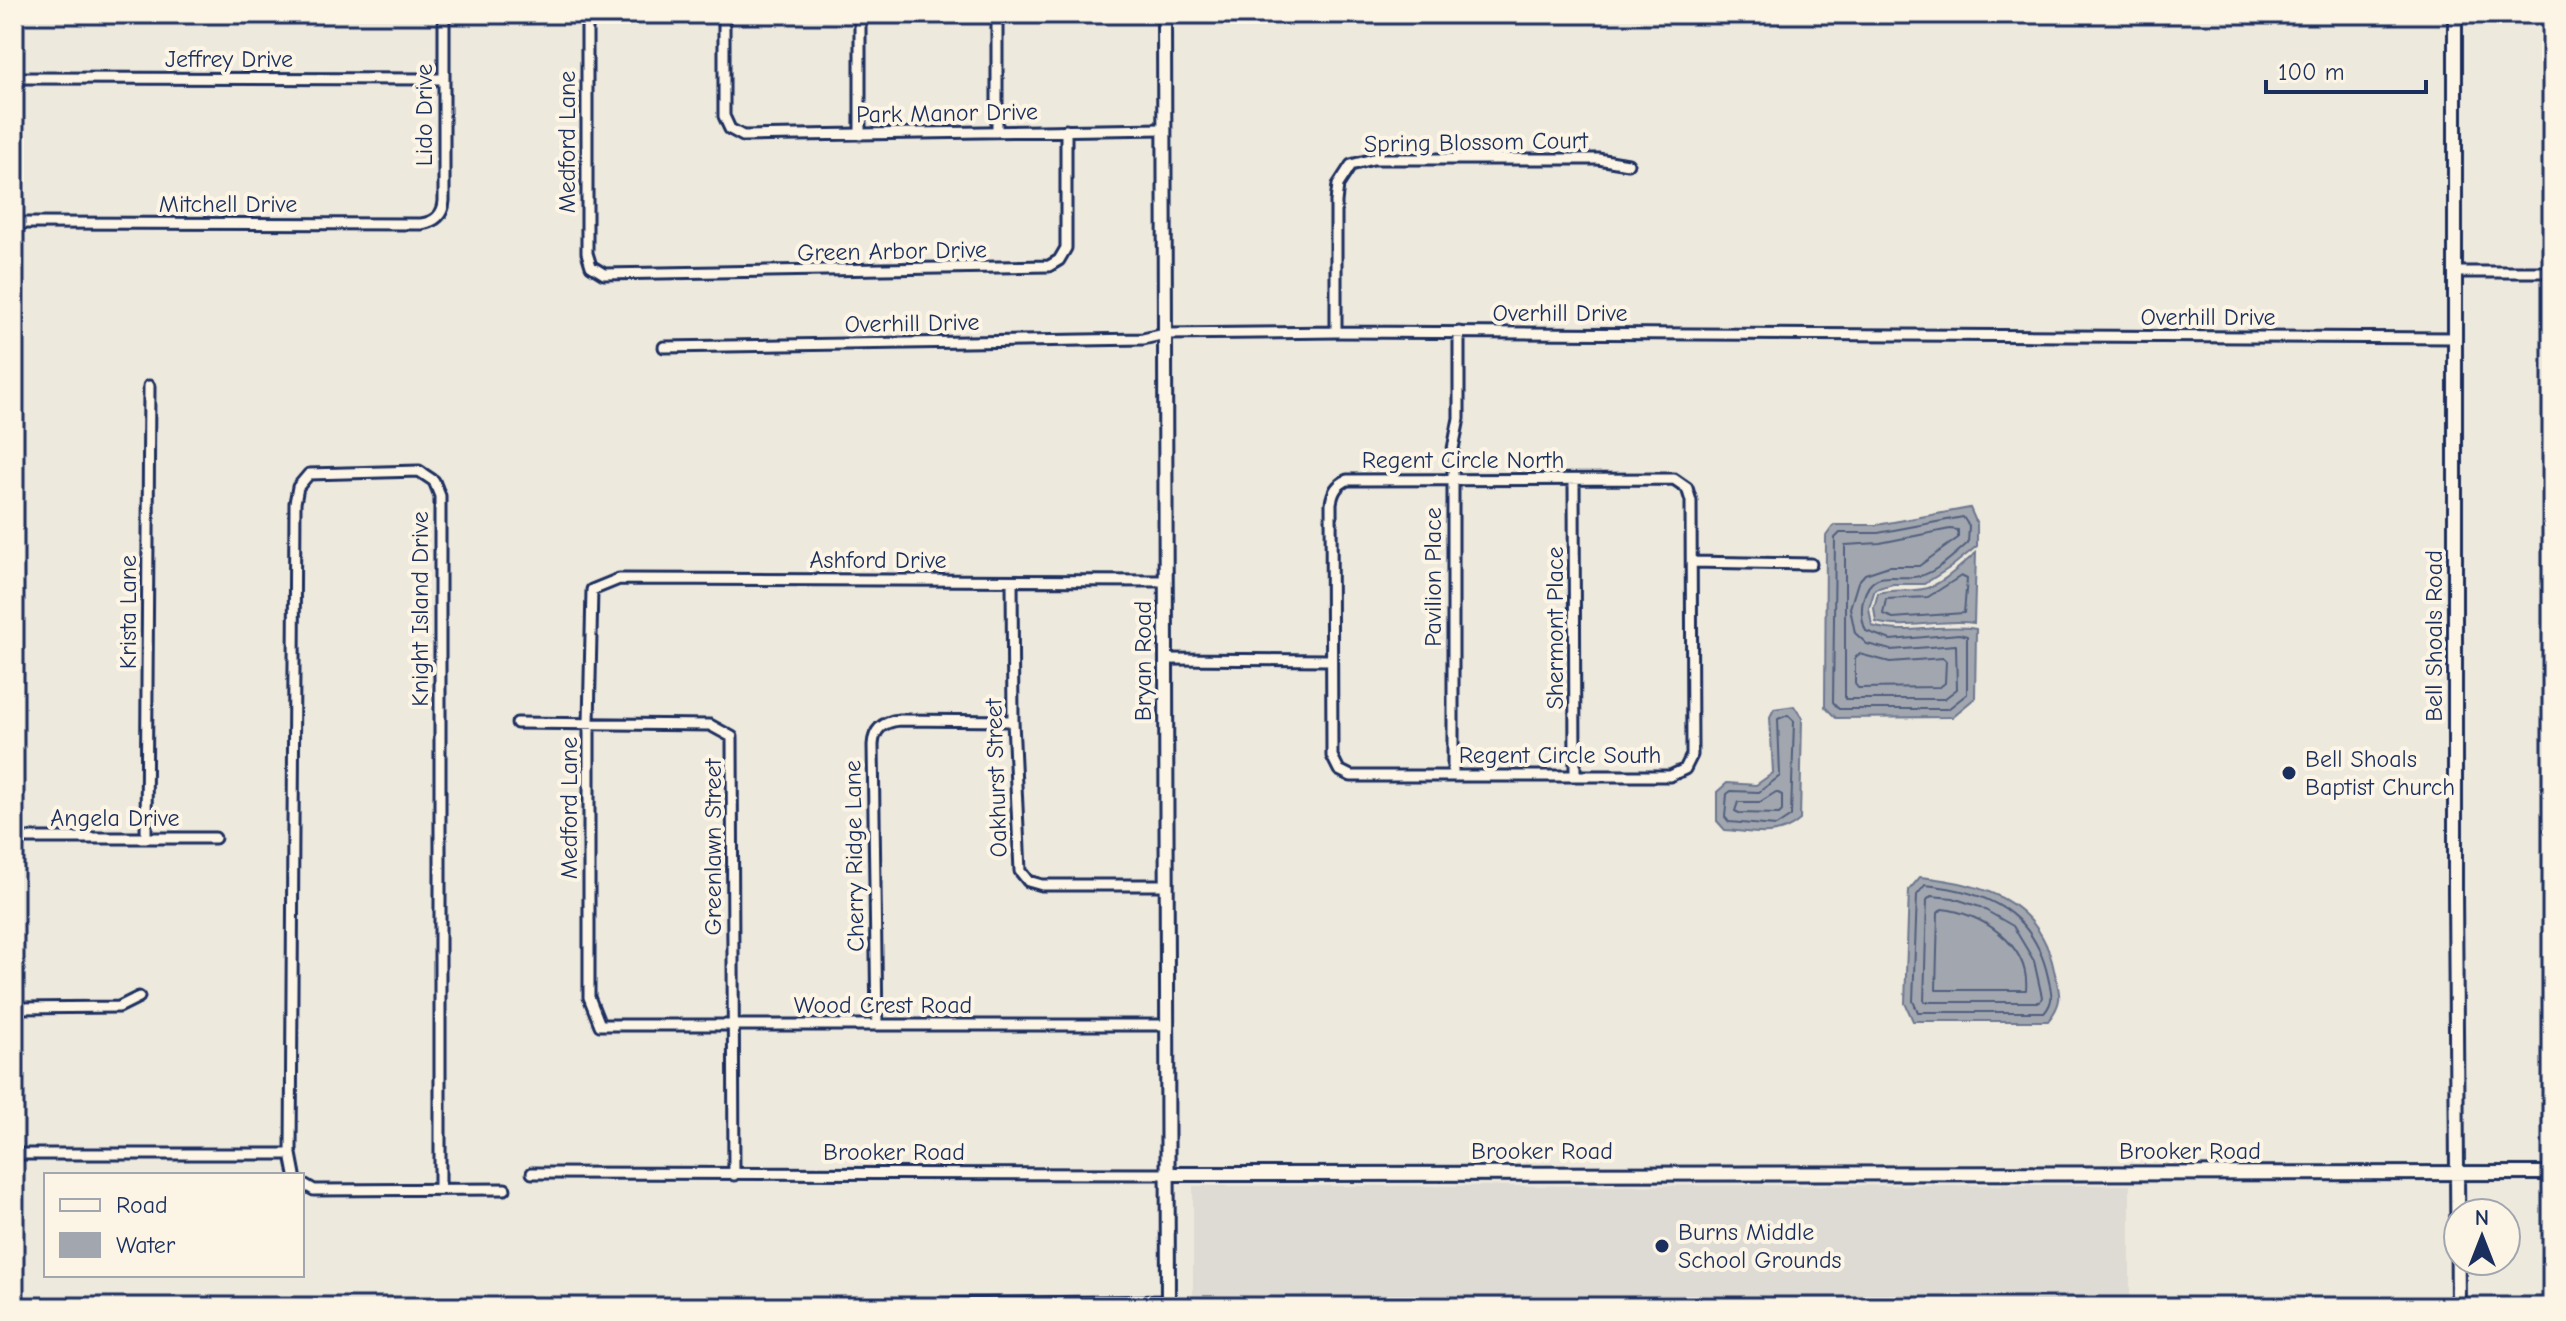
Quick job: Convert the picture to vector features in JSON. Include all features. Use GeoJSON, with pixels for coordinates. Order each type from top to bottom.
{"type":"FeatureCollection","features":[{"type":"Feature","properties":{"kind":"street","name":"Lido Drive"},"geometry":{"type":"LineString","coordinates":[[439,216],[444,201],[444,14]]}},
{"type":"Feature","properties":{"kind":"street","name":"Medford Lane"},"geometry":{"type":"LineString","coordinates":[[587,14],[587,253],[594,269]]}},
{"type":"Feature","properties":{"kind":"street","name":"Park Manor Drive"},"geometry":{"type":"LineString","coordinates":[[724,14],[724,116],[732,131],[748,136],[1164,129]]}},
{"type":"Feature","properties":{"kind":"street"},"geometry":{"type":"LineString","coordinates":[[860,14],[860,135]]}},
{"type":"Feature","properties":{"kind":"street"},"geometry":{"type":"LineString","coordinates":[[997,14],[997,132]]}},
{"type":"Feature","properties":{"kind":"street","name":"Bryan Road"},"geometry":{"type":"LineString","coordinates":[[1164,14],[1168,1304]]}},
{"type":"Feature","properties":{"kind":"street","name":"Bell Shoals Road"},"geometry":{"type":"LineString","coordinates":[[2455,14],[2458,1307]]}},
{"type":"Feature","properties":{"kind":"street","name":"Jeffrey Drive"},"geometry":{"type":"LineString","coordinates":[[14,78],[444,79]]}},
{"type":"Feature","properties":{"kind":"street","name":"Green Arbor Drive"},"geometry":{"type":"LineString","coordinates":[[594,269],[615,276],[1049,266],[1059,260],[1066,248],[1066,130]]}},
{"type":"Feature","properties":{"kind":"street","name":"Spring Blossom Court"},"geometry":{"type":"LineString","coordinates":[[1336,332],[1336,202],[1338,185],[1351,165],[1373,159],[1598,159],[1628,164]]}},
{"type":"Feature","properties":{"kind":"street","name":"Mitchell Drive"},"geometry":{"type":"LineString","coordinates":[[14,223],[421,224],[439,216]]}},
{"type":"Feature","properties":{"kind":"street"},"geometry":{"type":"LineString","coordinates":[[2456,272],[2552,272]]}},
{"type":"Feature","properties":{"kind":"street","name":"Overhill Drive"},"geometry":{"type":"LineString","coordinates":[[664,347],[1143,339],[1165,334],[1336,332],[2456,338]]}},
{"type":"Feature","properties":{"kind":"street","name":"Pavilion Place"},"geometry":{"type":"LineString","coordinates":[[1453,776],[1453,449],[1459,418],[1459,332]]}},
{"type":"Feature","properties":{"kind":"street","name":"Krista Lane"},"geometry":{"type":"LineString","coordinates":[[146,838],[149,386]]}},
{"type":"Feature","properties":{"kind":"street","name":"Knight Island Drive"},"geometry":{"type":"LineString","coordinates":[[295,1173],[291,1154],[297,495],[303,479],[309,474],[419,471],[434,481],[440,496],[440,1189]]}},
{"type":"Feature","properties":{"kind":"street","name":"Regent Circle North"},"geometry":{"type":"LineString","coordinates":[[1331,660],[1331,503],[1335,489],[1347,480],[1674,479],[1682,482],[1691,494],[1692,562]]}},
{"type":"Feature","properties":{"kind":"street","name":"Shermont Place"},"geometry":{"type":"LineString","coordinates":[[1574,480],[1575,776]]}},
{"type":"Feature","properties":{"kind":"street"},"geometry":{"type":"LineString","coordinates":[[1692,562],[1811,564]]}},
{"type":"Feature","properties":{"kind":"street","name":"Regent Circle South"},"geometry":{"type":"LineString","coordinates":[[1331,660],[1332,756],[1339,770],[1351,776],[1670,776],[1685,769],[1692,755],[1692,562]]}},
{"type":"Feature","properties":{"kind":"street","name":"Ashford Drive"},"geometry":{"type":"LineString","coordinates":[[592,590],[619,579],[1165,581]]}},
{"type":"Feature","properties":{"kind":"street","name":"Oakhurst Street"},"geometry":{"type":"LineString","coordinates":[[1012,581],[1013,721],[1019,864],[1024,877],[1042,885],[1166,885]]}},
{"type":"Feature","properties":{"kind":"street","name":"Medford Lane"},"geometry":{"type":"LineString","coordinates":[[592,590],[589,997],[600,1025]]}},
{"type":"Feature","properties":{"kind":"street"},"geometry":{"type":"LineString","coordinates":[[1165,659],[1331,660]]}},
{"type":"Feature","properties":{"kind":"street","name":"Cherry Ridge Lane"},"geometry":{"type":"LineString","coordinates":[[877,1025],[875,733],[884,724],[899,720],[1013,721]]}},
{"type":"Feature","properties":{"kind":"street","name":"Greenlawn Street"},"geometry":{"type":"LineString","coordinates":[[517,723],[710,725],[732,737],[734,1175]]}},
{"type":"Feature","properties":{"kind":"street","name":"Angela Drive"},"geometry":{"type":"LineString","coordinates":[[14,838],[215,838]]}},
{"type":"Feature","properties":{"kind":"street"},"geometry":{"type":"LineString","coordinates":[[14,1002],[17,1008],[119,1007],[139,997]]}},
{"type":"Feature","properties":{"kind":"street","name":"Wood Crest Road"},"geometry":{"type":"LineString","coordinates":[[600,1025],[1166,1025]]}},
{"type":"Feature","properties":{"kind":"street"},"geometry":{"type":"LineString","coordinates":[[14,1154],[291,1154]]}},
{"type":"Feature","properties":{"kind":"street","name":"Brooker Road"},"geometry":{"type":"LineString","coordinates":[[532,1173],[2552,1173]]}},
{"type":"Feature","properties":{"kind":"street"},"geometry":{"type":"LineString","coordinates":[[304,1184],[314,1190],[505,1189]]}},
{"type":"Feature","properties":{"kind":"street"},"geometry":{"type":"LineString","coordinates":[[939,1307],[944,1304],[1168,1304]]}},
{"type":"Feature","properties":{"kind":"shaded area","name":"Burns Middle School Grounds"},"geometry":{"type":"Polygon","coordinates":[[[2130,1185],[2130,1307],[1193,1307],[1193,1186],[2130,1185]]]}},
{"type":"Feature","properties":{"kind":"water"},"geometry":{"type":"Polygon","coordinates":[[[1970,508],[1977,524],[1977,546],[1924,584],[1893,584],[1875,589],[1869,608],[1872,626],[1885,629],[1976,629],[1975,698],[1952,717],[1836,718],[1825,707],[1826,536],[1834,525],[1877,525],[1970,508]]]}},
{"type":"Feature","properties":{"kind":"water"},"geometry":{"type":"Polygon","coordinates":[[[1976,553],[1974,623],[1900,625],[1876,622],[1874,608],[1878,593],[1930,587],[1976,553]]]}},
{"type":"Feature","properties":{"kind":"water"},"geometry":{"type":"Polygon","coordinates":[[[1794,706],[1802,718],[1800,820],[1774,832],[1725,830],[1717,821],[1717,792],[1727,783],[1756,785],[1773,773],[1770,717],[1774,709],[1794,706]]]}},
{"type":"Feature","properties":{"kind":"water"},"geometry":{"type":"Polygon","coordinates":[[[1920,877],[1966,884],[1986,891],[2022,912],[2036,927],[2047,946],[2059,991],[2057,1008],[2048,1021],[1913,1021],[1905,1003],[1909,890],[1920,877]]]}},
{"type":"Feature","properties":{"kind":"place","name":"Bell Shoals Baptist Church"},"geometry":{"type":"Point","coordinates":[2289,773]}},
{"type":"Feature","properties":{"kind":"place","name":"Burns Middle School Grounds"},"geometry":{"type":"Point","coordinates":[1662,1246]}}]}
